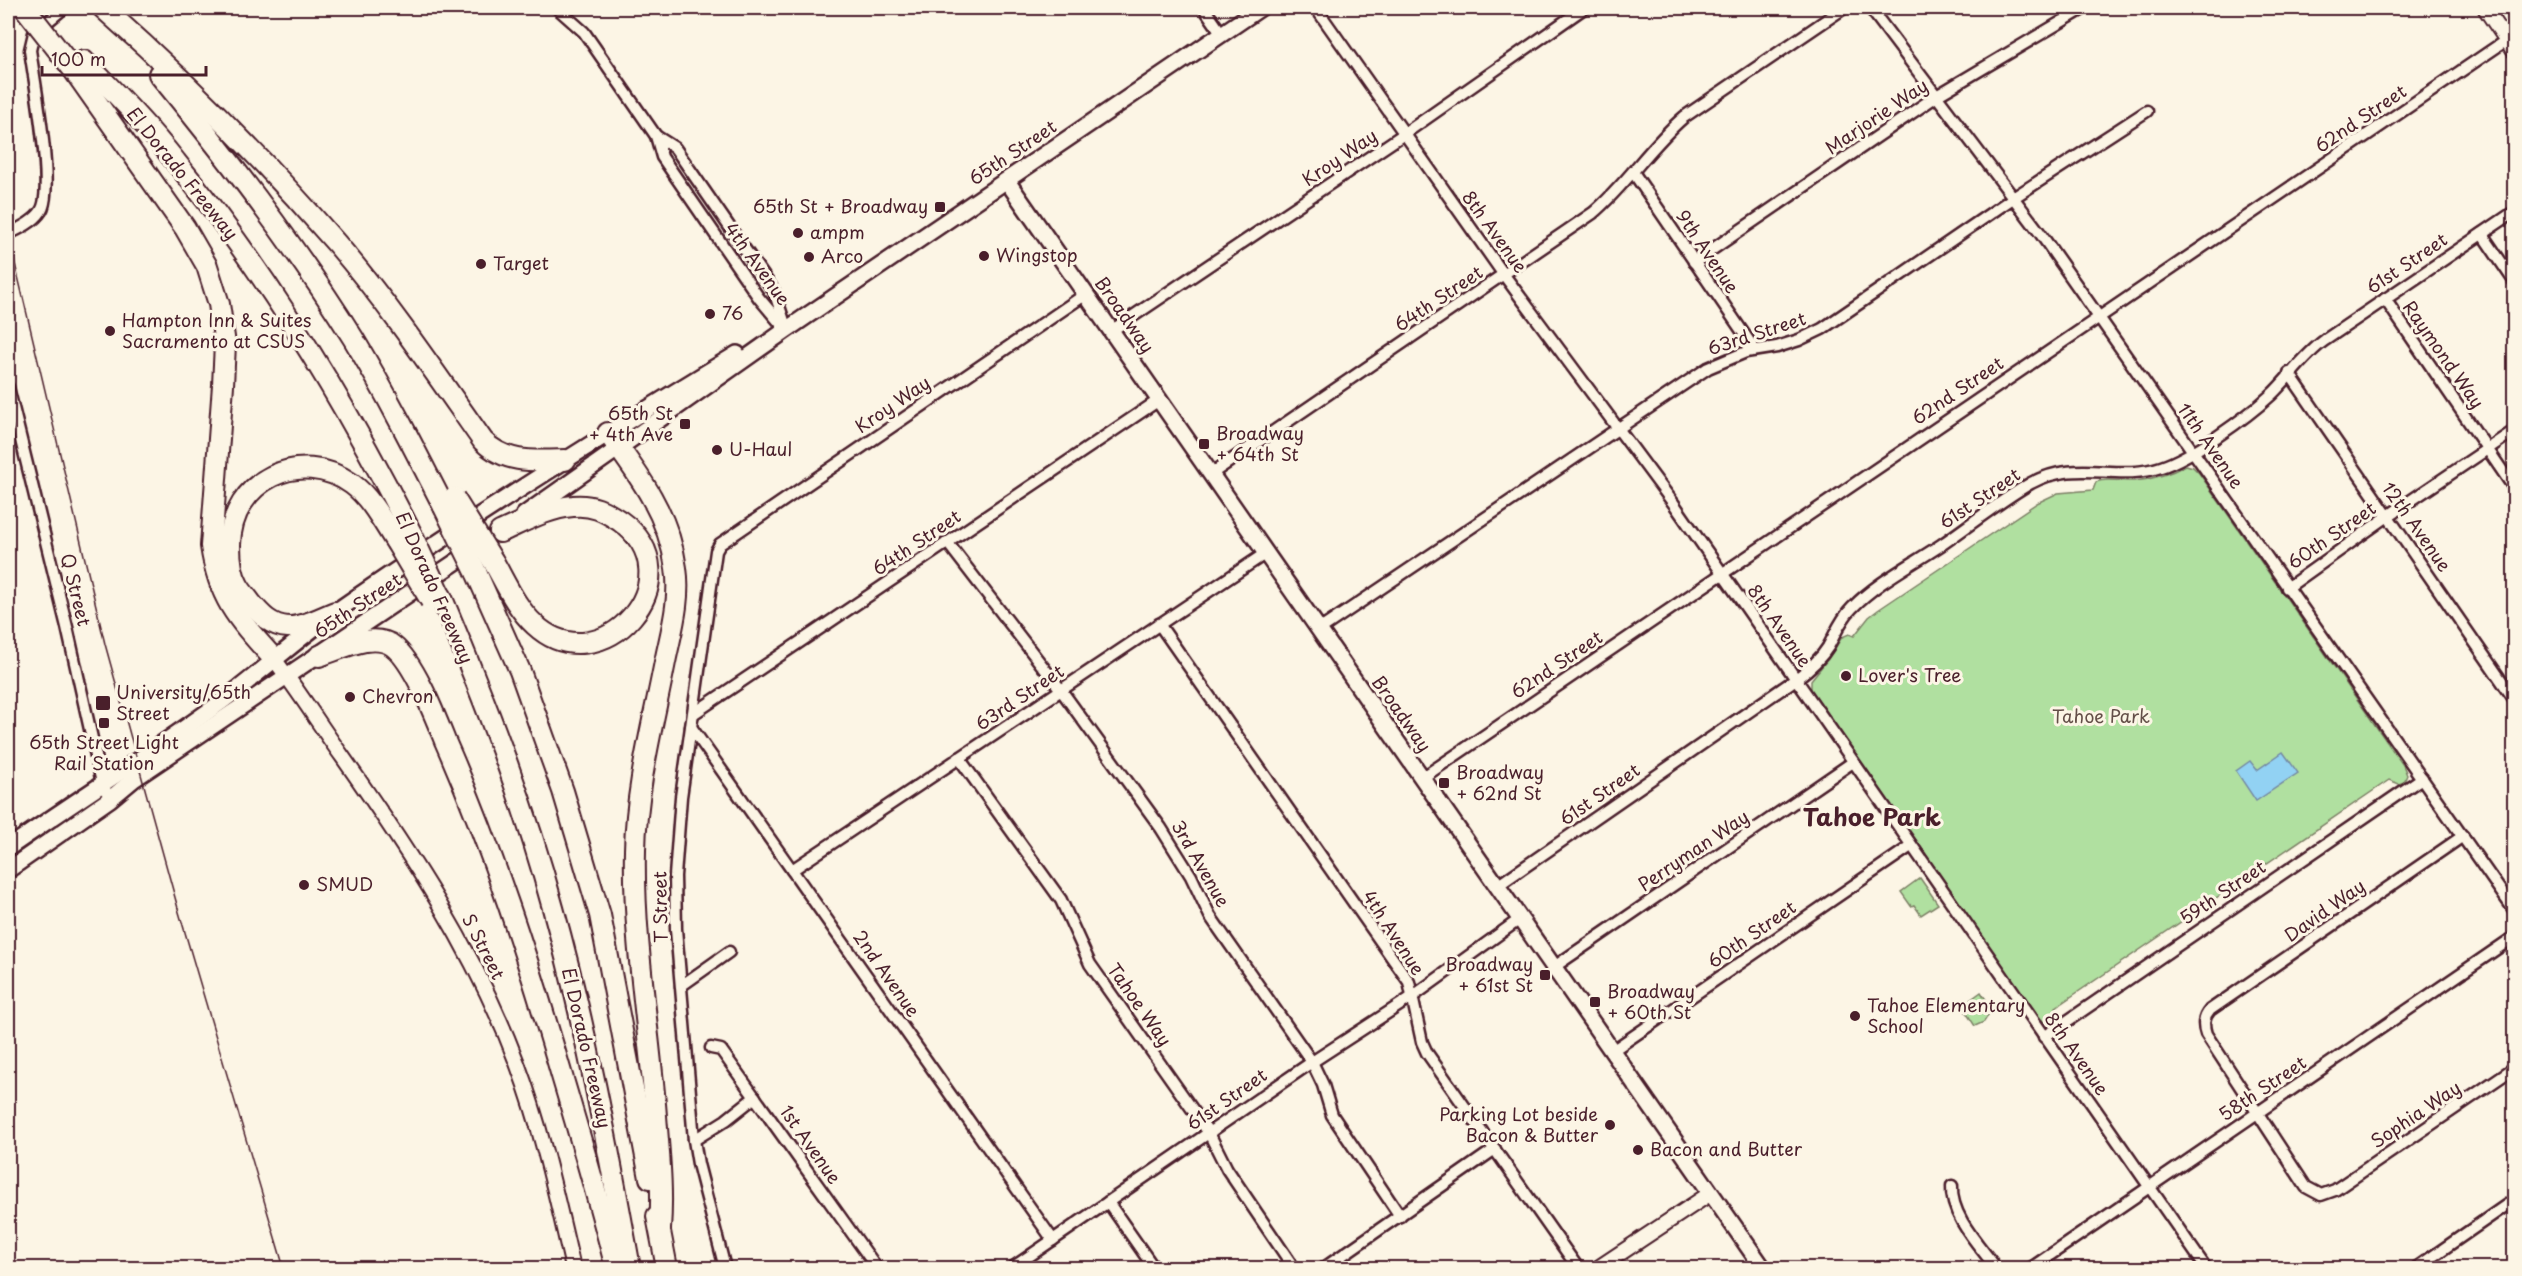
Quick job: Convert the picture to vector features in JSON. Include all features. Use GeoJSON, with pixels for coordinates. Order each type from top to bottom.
{"type":"FeatureCollection","features":[{"type":"Feature","properties":{"kind":"highway"},"geometry":{"type":"LineString","coordinates":[[25,8],[79,65],[185,228],[207,266],[219,304],[225,344],[212,555],[214,572],[223,595],[237,617],[274,659]]}},
{"type":"Feature","properties":{"kind":"highway","name":"El Dorado Freeway"},"geometry":{"type":"LineString","coordinates":[[32,8],[79,65],[154,135],[225,224],[302,336],[372,454],[404,537],[478,685],[518,795],[553,907],[595,1077],[630,1269]]}},
{"type":"Feature","properties":{"kind":"highway","name":"El Dorado Freeway"},"geometry":{"type":"LineString","coordinates":[[96,8],[122,29],[254,192],[325,295],[380,383],[402,425],[449,502],[476,572],[520,671],[555,770],[600,915],[667,1269]]}},
{"type":"Feature","properties":{"kind":"highway"},"geometry":{"type":"LineString","coordinates":[[103,8],[122,29],[254,151],[337,244],[413,342],[483,441],[495,453],[514,459],[565,460]]}},
{"type":"Feature","properties":{"kind":"highway"},"geometry":{"type":"LineString","coordinates":[[608,432],[658,505],[671,537],[677,571],[676,605],[641,784],[635,847],[635,911],[653,1074],[663,1195],[660,1229]]}},
{"type":"Feature","properties":{"kind":"highway"},"geometry":{"type":"LineString","coordinates":[[335,612],[291,628],[279,626],[259,614],[237,584],[230,556],[232,527],[238,511],[254,487],[268,477],[284,471],[301,469],[328,472],[344,479],[362,493],[404,537]]}},
{"type":"Feature","properties":{"kind":"highway"},"geometry":{"type":"LineString","coordinates":[[449,502],[493,561],[526,616],[536,626],[555,638],[591,641],[619,630],[638,612],[649,583],[649,567],[640,543],[624,524],[597,508],[566,506],[501,532]]}},
{"type":"Feature","properties":{"kind":"highway"},"geometry":{"type":"LineString","coordinates":[[319,656],[369,640],[387,643],[398,650],[429,702],[467,790],[510,904],[592,1176],[616,1269]]}},
{"type":"Feature","properties":{"kind":"main road","name":"65th Street"},"geometry":{"type":"LineString","coordinates":[[8,870],[110,799],[134,779],[501,532],[786,330],[1260,8]]}},
{"type":"Feature","properties":{"kind":"main road","name":"Broadway"},"geometry":{"type":"LineString","coordinates":[[1007,181],[1763,1269]]}},
{"type":"Feature","properties":{"kind":"main road","name":"65th Street"},"geometry":{"type":"LineString","coordinates":[[8,848],[102,783],[131,767],[217,705],[335,612],[494,504],[739,353],[786,330]]}},
{"type":"Feature","properties":{"kind":"street"},"geometry":{"type":"LineString","coordinates":[[8,234],[27,225],[42,210],[47,182],[30,50],[34,33],[64,8]]}},
{"type":"Feature","properties":{"kind":"street","name":"4th Avenue"},"geometry":{"type":"LineString","coordinates":[[557,8],[580,27],[656,136],[662,157],[759,298],[786,330]]}},
{"type":"Feature","properties":{"kind":"street"},"geometry":{"type":"LineString","coordinates":[[1204,8],[1222,34]]}},
{"type":"Feature","properties":{"kind":"street","name":"8th Avenue"},"geometry":{"type":"LineString","coordinates":[[1316,8],[1504,275],[1722,572],[2206,1269]]}},
{"type":"Feature","properties":{"kind":"street","name":"Kroy Way"},"geometry":{"type":"LineString","coordinates":[[1111,331],[1404,134],[1584,8]]}},
{"type":"Feature","properties":{"kind":"street","name":"64th Street"},"geometry":{"type":"LineString","coordinates":[[1211,474],[1593,213],[1608,201],[1648,152],[1684,117],[1845,8]]}},
{"type":"Feature","properties":{"kind":"street","name":"11th Avenue"},"geometry":{"type":"LineString","coordinates":[[1870,8],[1938,95],[2099,316],[2514,910]]}},
{"type":"Feature","properties":{"kind":"street"},"geometry":{"type":"LineString","coordinates":[[2485,8],[2512,42]]}},
{"type":"Feature","properties":{"kind":"street","name":"Marjorie Way"},"geometry":{"type":"LineString","coordinates":[[1694,262],[1938,95],[2083,9]]}},
{"type":"Feature","properties":{"kind":"street","name":"62nd Street"},"geometry":{"type":"LineString","coordinates":[[1422,778],[2099,316],[2512,42]]}},
{"type":"Feature","properties":{"kind":"street","name":"63rd Street"},"geometry":{"type":"LineString","coordinates":[[1319,630],[1708,368],[1725,359],[1800,340],[1822,329],[2013,198],[2147,111]]}},
{"type":"Feature","properties":{"kind":"street","name":"4th Avenue"},"geometry":{"type":"LineString","coordinates":[[656,136],[675,148],[774,291],[786,330]]}},
{"type":"Feature","properties":{"kind":"street","name":"9th Avenue"},"geometry":{"type":"LineString","coordinates":[[1633,172],[1755,350]]}},
{"type":"Feature","properties":{"kind":"street","name":"61st Street"},"geometry":{"type":"LineString","coordinates":[[1497,886],[1796,679],[1813,666],[1827,648],[1839,623],[1865,596],[2030,484],[2054,474],[2076,471],[2115,473],[2146,471],[2194,452],[2273,394],[2289,373],[2314,348],[2514,212]]}},
{"type":"Feature","properties":{"kind":"street"},"geometry":{"type":"LineString","coordinates":[[2482,234],[2514,280]]}},
{"type":"Feature","properties":{"kind":"street","name":"Kroy Way"},"geometry":{"type":"LineString","coordinates":[[720,544],[1086,294]]}},
{"type":"Feature","properties":{"kind":"street","name":"Raymond Way"},"geometry":{"type":"LineString","coordinates":[[2385,299],[2514,488]]}},
{"type":"Feature","properties":{"kind":"street","name":"12th Avenue"},"geometry":{"type":"LineString","coordinates":[[2289,373],[2514,699]]}},
{"type":"Feature","properties":{"kind":"street","name":"Q Street"},"geometry":{"type":"LineString","coordinates":[[8,387],[102,783],[110,799]]}},
{"type":"Feature","properties":{"kind":"street","name":"64th Street"},"geometry":{"type":"LineString","coordinates":[[693,714],[1159,400]]}},
{"type":"Feature","properties":{"kind":"street","name":"60th Street"},"geometry":{"type":"LineString","coordinates":[[2288,588],[2388,516],[2514,431]]}},
{"type":"Feature","properties":{"kind":"street","name":"3rd Avenue"},"geometry":{"type":"LineString","coordinates":[[948,542],[1061,690],[1161,828],[1191,876],[1210,916],[1312,1062],[1323,1085],[1332,1115],[1400,1216]]}},
{"type":"Feature","properties":{"kind":"street","name":"T Street"},"geometry":{"type":"LineString","coordinates":[[720,544],[716,551],[681,797],[675,876],[676,929],[694,1140],[725,1269]]}},
{"type":"Feature","properties":{"kind":"street","name":"63rd Street"},"geometry":{"type":"LineString","coordinates":[[792,870],[1266,553]]}},
{"type":"Feature","properties":{"kind":"street","name":"4th Avenue"},"geometry":{"type":"LineString","coordinates":[[1159,624],[1410,982],[1422,1042],[1427,1053],[1578,1269]]}},
{"type":"Feature","properties":{"kind":"street","name":"S Street"},"geometry":{"type":"LineString","coordinates":[[274,659],[379,807],[421,871],[484,987],[517,1062],[536,1119],[573,1269]]}},
{"type":"Feature","properties":{"kind":"street","name":"2nd Avenue"},"geometry":{"type":"LineString","coordinates":[[691,727],[1053,1240]]}},
{"type":"Feature","properties":{"kind":"street","name":"Tahoe Way"},"geometry":{"type":"LineString","coordinates":[[959,759],[1062,900],[1090,964],[1209,1133],[1227,1169],[1294,1269]]}},
{"type":"Feature","properties":{"kind":"street","name":"Perryman Way"},"geometry":{"type":"LineString","coordinates":[[1554,967],[1853,762]]}},
{"type":"Feature","properties":{"kind":"street","name":"59th Street"},"geometry":{"type":"LineString","coordinates":[[2044,1037],[2422,778]]}},
{"type":"Feature","properties":{"kind":"street","name":"David Way"},"geometry":{"type":"LineString","coordinates":[[2256,1114],[2206,1034],[2203,1027],[2207,1013],[2463,836]]}},
{"type":"Feature","properties":{"kind":"street","name":"60th Street"},"geometry":{"type":"LineString","coordinates":[[1612,1051],[1911,846]]}},
{"type":"Feature","properties":{"kind":"street","name":"61st Street"},"geometry":{"type":"LineString","coordinates":[[1012,1269],[1312,1062],[1412,997],[1520,919]]}},
{"type":"Feature","properties":{"kind":"street","name":"58th Street"},"geometry":{"type":"LineString","coordinates":[[2031,1269],[2514,937]]}},
{"type":"Feature","properties":{"kind":"street"},"geometry":{"type":"LineString","coordinates":[[681,986],[729,952]]}},
{"type":"Feature","properties":{"kind":"street","name":"1st Avenue"},"geometry":{"type":"LineString","coordinates":[[711,1048],[721,1050],[877,1269]]}},
{"type":"Feature","properties":{"kind":"street","name":"Sophia Way"},"geometry":{"type":"LineString","coordinates":[[2256,1114],[2306,1187],[2321,1195],[2335,1190],[2514,1068]]}},
{"type":"Feature","properties":{"kind":"street"},"geometry":{"type":"LineString","coordinates":[[694,1140],[726,1120],[755,1097]]}},
{"type":"Feature","properties":{"kind":"street"},"geometry":{"type":"LineString","coordinates":[[1324,1269],[1495,1149]]}},
{"type":"Feature","properties":{"kind":"street"},"geometry":{"type":"LineString","coordinates":[[1952,1186],[1959,1215],[1996,1269]]}},
{"type":"Feature","properties":{"kind":"street"},"geometry":{"type":"LineString","coordinates":[[1598,1269],[1711,1193]]}},
{"type":"Feature","properties":{"kind":"street"},"geometry":{"type":"LineString","coordinates":[[2416,1269],[2514,1200]]}},
{"type":"Feature","properties":{"kind":"street"},"geometry":{"type":"LineString","coordinates":[[1108,1202],[1154,1269]]}},
{"type":"Feature","properties":{"kind":"green space","name":"Tahoe Park"},"geometry":{"type":"Polygon","coordinates":[[[2186,465],[2193,467],[2199,473],[2403,765],[2407,775],[2404,782],[2399,784],[2389,780],[2056,1007],[2058,1013],[2056,1020],[2047,1023],[2040,1019],[1811,689],[1811,680],[1842,637],[1849,634],[1854,636],[1869,617],[1878,610],[2037,503],[2058,493],[2093,490],[2096,482],[2148,479],[2186,465]]]}},
{"type":"Feature","properties":{"kind":"green space"},"geometry":{"type":"Polygon","coordinates":[[[1920,878],[1938,904],[1921,915],[1901,892],[1920,878]]]}},
{"type":"Feature","properties":{"kind":"green space"},"geometry":{"type":"Polygon","coordinates":[[[1981,992],[1992,1009],[1984,1022],[1975,1026],[1962,1006],[1981,992]]]}},
{"type":"Feature","properties":{"kind":"water"},"geometry":{"type":"Polygon","coordinates":[[[2283,752],[2298,773],[2256,801],[2236,771],[2250,761],[2257,770],[2283,752]]]}},
{"type":"Feature","properties":{"kind":"tram line"},"geometry":{"type":"LineString","coordinates":[[8,234],[105,644],[179,912],[284,1268]]}},
{"type":"Feature","properties":{"kind":"place","name":"65th St + Broadway"},"geometry":{"type":"Point","coordinates":[940,207]}},
{"type":"Feature","properties":{"kind":"place","name":"ampm"},"geometry":{"type":"Point","coordinates":[798,233]}},
{"type":"Feature","properties":{"kind":"place","name":"Wingstop"},"geometry":{"type":"Point","coordinates":[984,256]}},
{"type":"Feature","properties":{"kind":"place","name":"Arco"},"geometry":{"type":"Point","coordinates":[809,257]}},
{"type":"Feature","properties":{"kind":"place","name":"Target"},"geometry":{"type":"Point","coordinates":[481,264]}},
{"type":"Feature","properties":{"kind":"place","name":"76"},"geometry":{"type":"Point","coordinates":[710,314]}},
{"type":"Feature","properties":{"kind":"place","name":"Hampton Inn & Suites Sacramento at CSUS"},"geometry":{"type":"Point","coordinates":[110,331]}},
{"type":"Feature","properties":{"kind":"place","name":"65th St + 4th Ave"},"geometry":{"type":"Point","coordinates":[685,424]}},
{"type":"Feature","properties":{"kind":"place","name":"Broadway + 64th St"},"geometry":{"type":"Point","coordinates":[1204,444]}},
{"type":"Feature","properties":{"kind":"place","name":"U-Haul"},"geometry":{"type":"Point","coordinates":[717,450]}},
{"type":"Feature","properties":{"kind":"place","name":"Lover's Tree"},"geometry":{"type":"Point","coordinates":[1846,676]}},
{"type":"Feature","properties":{"kind":"place","name":"Chevron"},"geometry":{"type":"Point","coordinates":[350,697]}},
{"type":"Feature","properties":{"kind":"place","name":"University/65th Street"},"geometry":{"type":"Point","coordinates":[103,703]}},
{"type":"Feature","properties":{"kind":"place","name":"65th Street Light Rail Station"},"geometry":{"type":"Point","coordinates":[104,723]}},
{"type":"Feature","properties":{"kind":"place","name":"Broadway + 62nd St"},"geometry":{"type":"Point","coordinates":[1444,783]}},
{"type":"Feature","properties":{"kind":"place","name":"SMUD"},"geometry":{"type":"Point","coordinates":[304,885]}},
{"type":"Feature","properties":{"kind":"place","name":"Broadway + 61st St"},"geometry":{"type":"Point","coordinates":[1545,975]}},
{"type":"Feature","properties":{"kind":"place","name":"Broadway + 60th St"},"geometry":{"type":"Point","coordinates":[1595,1002]}},
{"type":"Feature","properties":{"kind":"place","name":"Tahoe Elementary School"},"geometry":{"type":"Point","coordinates":[1855,1016]}},
{"type":"Feature","properties":{"kind":"place","name":"Parking Lot beside Bacon & Butter"},"geometry":{"type":"Point","coordinates":[1610,1125]}},
{"type":"Feature","properties":{"kind":"place","name":"Bacon and Butter"},"geometry":{"type":"Point","coordinates":[1638,1150]}},
{"type":"Feature","properties":{"kind":"district","name":"Tahoe Park"},"geometry":{"type":"Point","coordinates":[1872,818]}}]}
